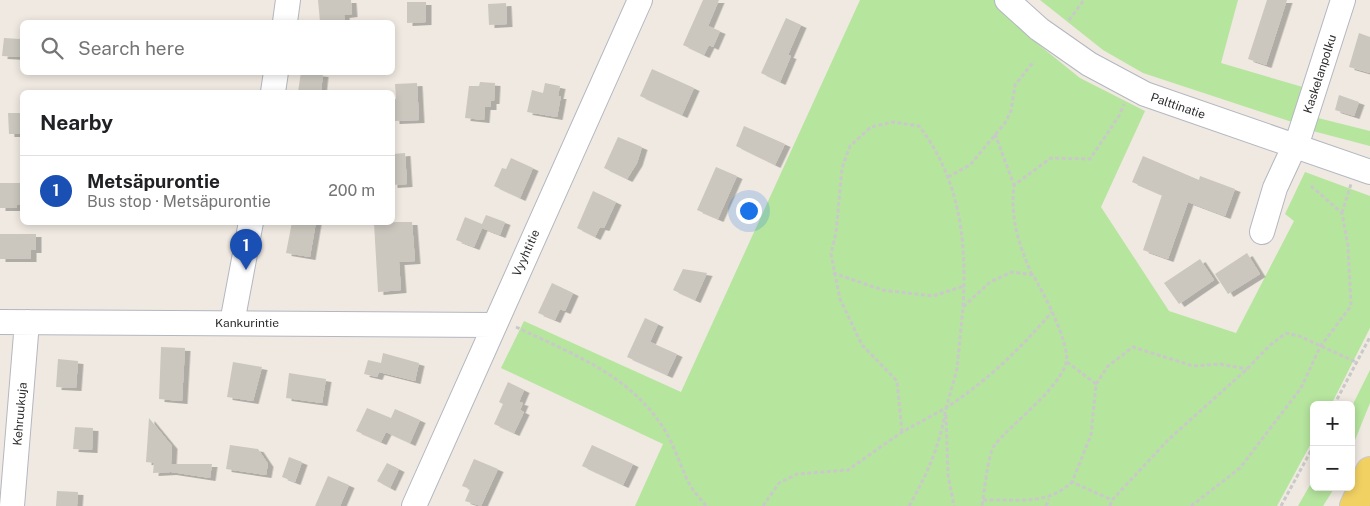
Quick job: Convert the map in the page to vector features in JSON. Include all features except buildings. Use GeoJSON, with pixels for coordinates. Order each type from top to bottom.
{"type":"FeatureCollection","features":[{"type":"Feature","properties":{"kind":"main road"},"geometry":{"type":"LineString","coordinates":[[1354,506],[1370,472]]}},
{"type":"Feature","properties":{"kind":"street"},"geometry":{"type":"LineString","coordinates":[[284,20],[288,0]]}},
{"type":"Feature","properties":{"kind":"street","name":"Vyyhtitie"},"geometry":{"type":"LineString","coordinates":[[414,506],[502,325],[640,0]]}},
{"type":"Feature","properties":{"kind":"street","name":"Palttinatie"},"geometry":{"type":"LineString","coordinates":[[1007,0],[1039,28],[1082,59],[1145,94],[1363,170]]}},
{"type":"Feature","properties":{"kind":"street","name":"Kaskelanpolku"},"geometry":{"type":"LineString","coordinates":[[1262,232],[1275,188],[1294,147],[1343,0]]}},
{"type":"Feature","properties":{"kind":"street"},"geometry":{"type":"LineString","coordinates":[[273,90],[276,75]]}},
{"type":"Feature","properties":{"kind":"street"},"geometry":{"type":"LineString","coordinates":[[232,323],[249,225]]}},
{"type":"Feature","properties":{"kind":"street","name":"Kankurintie"},"geometry":{"type":"LineString","coordinates":[[0,322],[502,325]]}},
{"type":"Feature","properties":{"kind":"street","name":"Kehruukuja"},"geometry":{"type":"LineString","coordinates":[[12,506],[9,438],[27,322]]}},
{"type":"Feature","properties":{"kind":"path"},"geometry":{"type":"LineString","coordinates":[[1069,20],[1084,0]]}},
{"type":"Feature","properties":{"kind":"path"},"geometry":{"type":"LineString","coordinates":[[948,177],[970,165],[1005,123],[1011,111],[1015,85],[1034,61]]}},
{"type":"Feature","properties":{"kind":"path"},"geometry":{"type":"LineString","coordinates":[[1014,185],[1051,158],[1090,159],[1119,116],[1132,87]]}},
{"type":"Feature","properties":{"kind":"path"},"geometry":{"type":"LineString","coordinates":[[902,432],[896,381],[862,345],[840,299],[833,273],[831,254],[836,233],[842,168],[850,146],[871,127],[893,122],[919,126],[935,146],[956,194],[965,260],[963,308],[957,369],[946,408],[941,438],[924,480],[909,506]]}},
{"type":"Feature","properties":{"kind":"path"},"geometry":{"type":"LineString","coordinates":[[982,506],[993,448],[1063,372],[1067,362],[1059,329],[1045,295],[1033,275],[1017,239],[1012,205],[1014,185],[995,134]]}},
{"type":"Feature","properties":{"kind":"path"},"geometry":{"type":"LineString","coordinates":[[1191,506],[1240,468],[1301,388],[1320,347],[1351,306],[1348,246],[1342,213],[1363,170]]}},
{"type":"Feature","properties":{"kind":"path"},"geometry":{"type":"LineString","coordinates":[[1311,186],[1342,213]]}},
{"type":"Feature","properties":{"kind":"path"},"geometry":{"type":"LineString","coordinates":[[963,308],[990,282],[1012,272],[1033,275]]}},
{"type":"Feature","properties":{"kind":"path"},"geometry":{"type":"LineString","coordinates":[[833,273],[884,290],[934,296],[964,286]]}},
{"type":"Feature","properties":{"kind":"path"},"geometry":{"type":"LineString","coordinates":[[763,506],[778,483],[797,474],[848,470],[902,432],[946,408],[978,386],[1022,347],[1052,312]]}},
{"type":"Feature","properties":{"kind":"path"},"geometry":{"type":"LineString","coordinates":[[502,325],[605,370],[635,392],[660,422],[675,447],[690,486],[706,506]]}},
{"type":"Feature","properties":{"kind":"path"},"geometry":{"type":"LineString","coordinates":[[1110,506],[1112,500],[1168,440],[1247,370],[1269,346],[1286,333],[1299,336],[1356,362]]}},
{"type":"Feature","properties":{"kind":"path"},"geometry":{"type":"LineString","coordinates":[[1336,401],[1370,337]]}},
{"type":"Feature","properties":{"kind":"path"},"geometry":{"type":"LineString","coordinates":[[983,500],[1045,501],[1062,493],[1072,482],[1091,434],[1096,384],[1108,366],[1133,347],[1193,366],[1220,364],[1247,370]]}},
{"type":"Feature","properties":{"kind":"path"},"geometry":{"type":"LineString","coordinates":[[1067,362],[1096,384]]}},
{"type":"Feature","properties":{"kind":"path"},"geometry":{"type":"LineString","coordinates":[[946,408],[948,475],[954,506]]}},
{"type":"Feature","properties":{"kind":"path"},"geometry":{"type":"LineString","coordinates":[[1282,506],[1313,446]]}},
{"type":"Feature","properties":{"kind":"path"},"geometry":{"type":"LineString","coordinates":[[1072,482],[1112,500]]}},
{"type":"Feature","properties":{"kind":"path"},"geometry":{"type":"LineString","coordinates":[[1046,506],[1050,499]]}},
{"type":"Feature","properties":{"kind":"green space"},"geometry":{"type":"Polygon","coordinates":[[[860,0],[995,0],[1033,40],[1080,78],[1145,111],[1101,207],[1169,311],[1236,333],[1294,221],[1285,214],[1305,172],[1370,196],[1370,328],[1333,401],[1310,401],[1310,445],[1277,506],[635,506],[663,444],[501,368],[524,321],[681,392],[860,0]]]}},
{"type":"Feature","properties":{"kind":"green space"},"geometry":{"type":"Polygon","coordinates":[[[1040,0],[1238,0],[1221,63],[1306,88],[1295,123],[1143,73],[1103,50],[1040,0]]]}},
{"type":"Feature","properties":{"kind":"green space"},"geometry":{"type":"Polygon","coordinates":[[[1314,117],[1370,131],[1370,146],[1309,130],[1314,117]]]}},
{"type":"Feature","properties":{"kind":"green space"},"geometry":{"type":"Polygon","coordinates":[[[1370,370],[1370,403],[1355,440],[1355,401],[1370,370]]]}},
{"type":"Feature","properties":{"kind":"green space"},"geometry":{"type":"Polygon","coordinates":[[[1310,485],[1310,491],[1332,491],[1323,506],[1298,506],[1310,485]]]}},
{"type":"Feature","properties":{"kind":"place","name":"Metsäpurontie"},"geometry":{"type":"Point","coordinates":[246,270]}}]}
